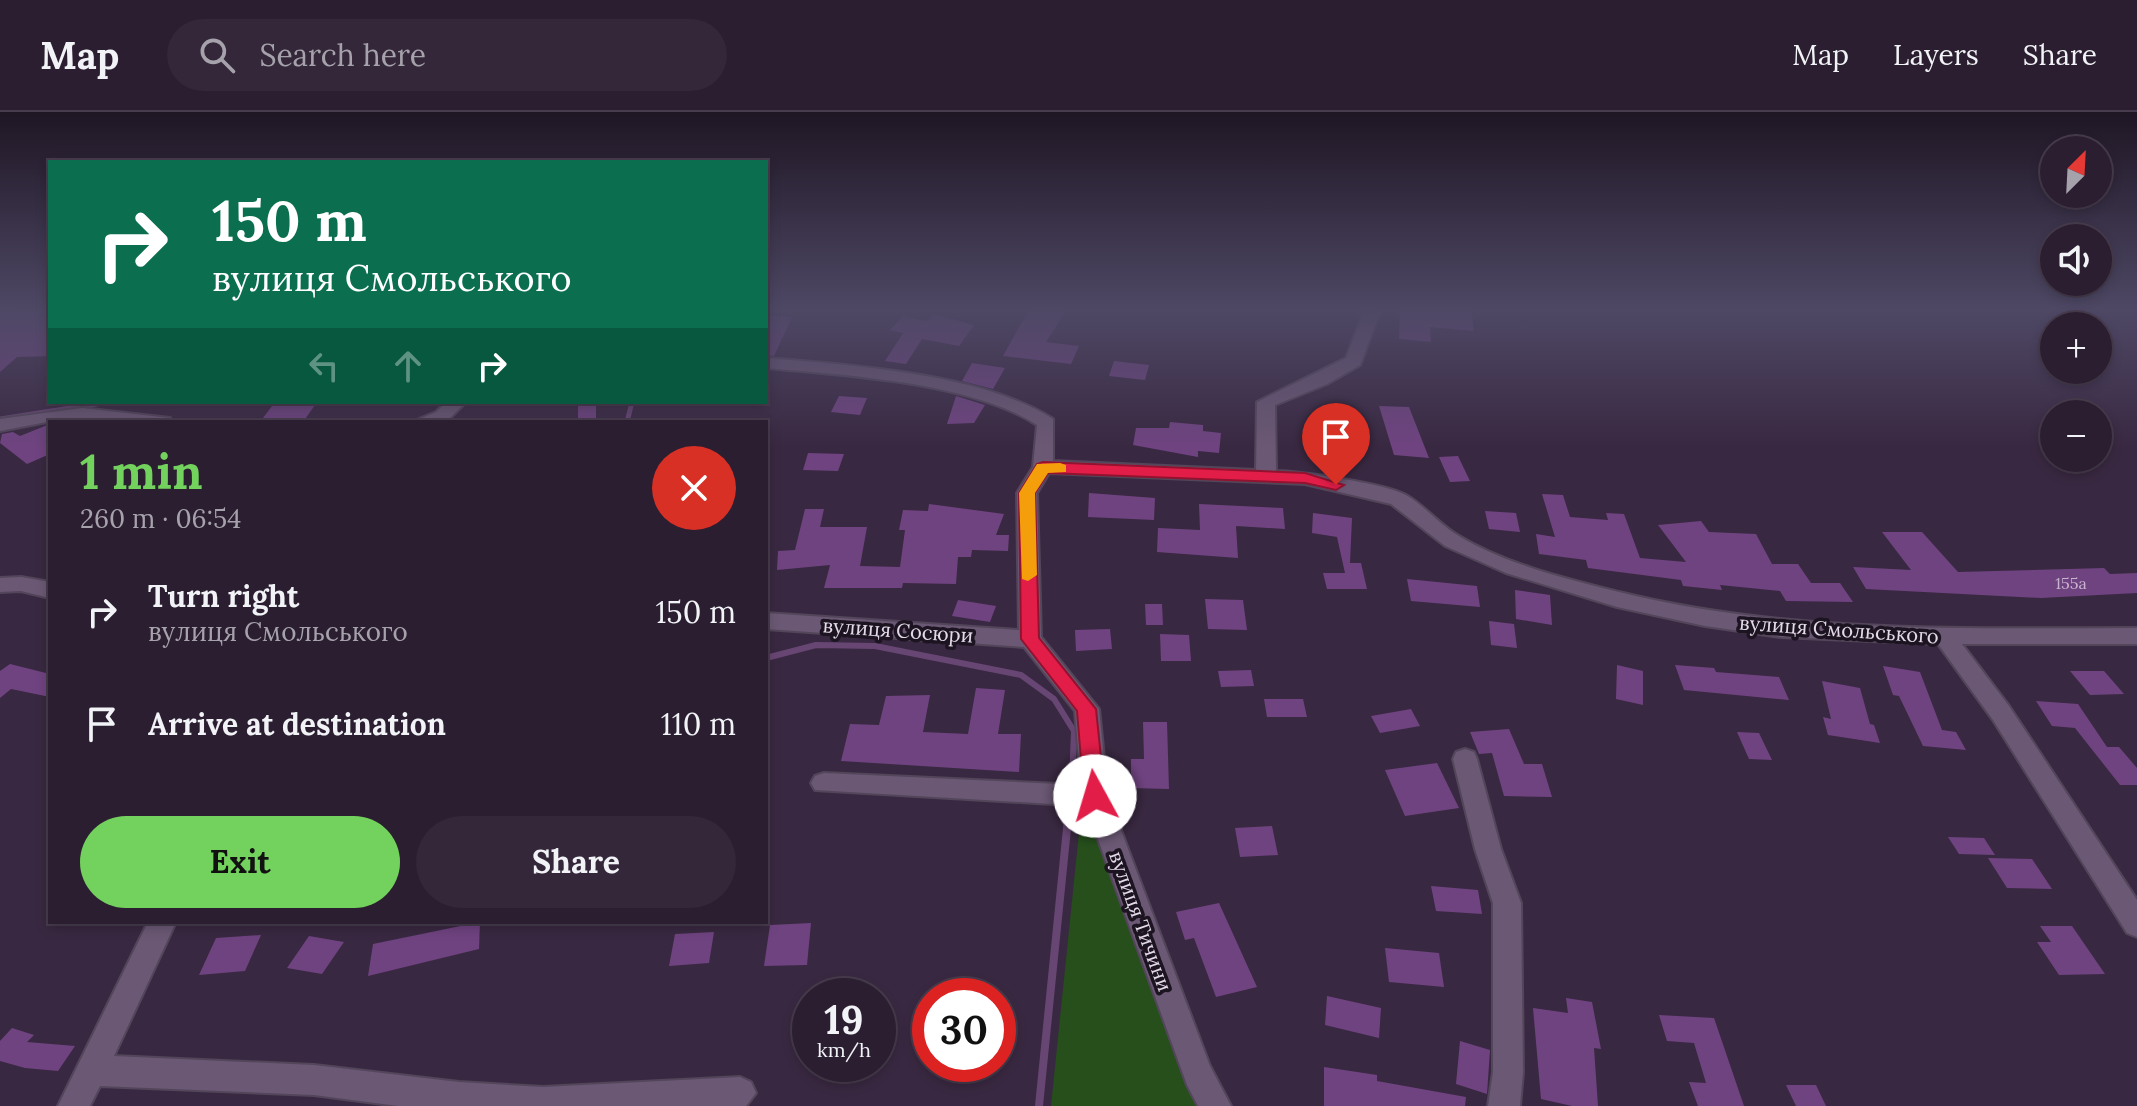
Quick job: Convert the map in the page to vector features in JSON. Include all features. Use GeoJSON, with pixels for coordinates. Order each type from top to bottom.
{"type":"FeatureCollection","features":[{"type":"Feature","properties":{"kind":"street"},"geometry":{"type":"LineString","coordinates":[[1266,476],[1266,402],[1321,380],[1354,361],[1356,355]]}},
{"type":"Feature","properties":{"kind":"street"},"geometry":{"type":"LineString","coordinates":[[768,363],[888,377],[1026,408],[1046,423],[1043,467],[1027,493],[1030,639]]}},
{"type":"Feature","properties":{"kind":"street"},"geometry":{"type":"LineString","coordinates":[[428,420],[442,416],[455,404]]}},
{"type":"Feature","properties":{"kind":"street"},"geometry":{"type":"LineString","coordinates":[[0,425],[51,408],[114,411],[154,420]]}},
{"type":"Feature","properties":{"kind":"street","name":"вулиця Смольського"},"geometry":{"type":"LineString","coordinates":[[1043,467],[1305,478],[1398,499],[1452,541],[1514,568],[1617,599],[1705,618],[1781,629],[1944,636],[2137,636]]}},
{"type":"Feature","properties":{"kind":"street"},"geometry":{"type":"LineString","coordinates":[[0,585],[21,584],[48,590]]}},
{"type":"Feature","properties":{"kind":"street","name":"вулиця Сосюри"},"geometry":{"type":"LineString","coordinates":[[768,621],[1030,639]]}},
{"type":"Feature","properties":{"kind":"street"},"geometry":{"type":"LineString","coordinates":[[1944,636],[2001,713],[2137,924]]}},
{"type":"Feature","properties":{"kind":"street","name":"вулиця Тичини"},"geometry":{"type":"LineString","coordinates":[[1030,639],[1087,709],[1089,796],[1198,1074],[1215,1106]]}},
{"type":"Feature","properties":{"kind":"street"},"geometry":{"type":"LineString","coordinates":[[1465,759],[1488,849],[1507,903],[1508,1072],[1504,1106]]}},
{"type":"Feature","properties":{"kind":"street"},"geometry":{"type":"LineString","coordinates":[[824,783],[1089,796]]}},
{"type":"Feature","properties":{"kind":"street"},"geometry":{"type":"LineString","coordinates":[[74,1106],[161,924]]}},
{"type":"Feature","properties":{"kind":"street"},"geometry":{"type":"LineString","coordinates":[[91,1070],[314,1080],[459,1098],[543,1103],[740,1093]]}},
{"type":"Feature","properties":{"kind":"green space"},"geometry":{"type":"Polygon","coordinates":[[[1086,812],[1199,1106],[1051,1106],[1080,823],[1086,812]]]}},
{"type":"Feature","properties":{"kind":"building"},"geometry":{"type":"Polygon","coordinates":[[[0,355],[48,355],[17,357],[0,372],[0,355]]]}},
{"type":"Feature","properties":{"kind":"building"},"geometry":{"type":"Polygon","coordinates":[[[889,355],[912,355],[906,364],[885,361],[889,355]]]}},
{"type":"Feature","properties":{"kind":"building"},"geometry":{"type":"Polygon","coordinates":[[[1003,355],[1075,355],[1071,364],[1003,355]]]}},
{"type":"Feature","properties":{"kind":"building"},"geometry":{"type":"Polygon","coordinates":[[[1114,361],[1149,365],[1145,380],[1109,376],[1114,361]]]}},
{"type":"Feature","properties":{"kind":"building"},"geometry":{"type":"Polygon","coordinates":[[[972,363],[1005,368],[993,389],[962,381],[972,363]]]}},
{"type":"Feature","properties":{"kind":"building"},"geometry":{"type":"Polygon","coordinates":[[[839,396],[867,398],[860,415],[831,412],[839,396]]]}},
{"type":"Feature","properties":{"kind":"building"},"geometry":{"type":"Polygon","coordinates":[[[956,396],[985,405],[974,423],[947,424],[956,396]]]}},
{"type":"Feature","properties":{"kind":"building"},"geometry":{"type":"Polygon","coordinates":[[[578,404],[596,404],[596,420],[578,420],[578,404]]]}},
{"type":"Feature","properties":{"kind":"building"},"geometry":{"type":"Polygon","coordinates":[[[315,405],[304,420],[262,420],[272,406],[315,405]]]}},
{"type":"Feature","properties":{"kind":"building"},"geometry":{"type":"Polygon","coordinates":[[[1379,406],[1409,407],[1429,458],[1394,455],[1379,406]]]}},
{"type":"Feature","properties":{"kind":"building"},"geometry":{"type":"Polygon","coordinates":[[[1310,416],[1336,417],[1342,454],[1315,452],[1310,416]]]}},
{"type":"Feature","properties":{"kind":"building"},"geometry":{"type":"Polygon","coordinates":[[[1170,422],[1203,425],[1203,431],[1221,433],[1219,453],[1198,451],[1198,457],[1133,445],[1136,428],[1169,428],[1170,422]]]}},
{"type":"Feature","properties":{"kind":"building"},"geometry":{"type":"Polygon","coordinates":[[[48,425],[48,455],[27,464],[0,443],[2,434],[13,432],[20,436],[48,425]]]}},
{"type":"Feature","properties":{"kind":"building"},"geometry":{"type":"Polygon","coordinates":[[[808,453],[844,454],[838,471],[803,470],[808,453]]]}},
{"type":"Feature","properties":{"kind":"building"},"geometry":{"type":"Polygon","coordinates":[[[1458,456],[1470,481],[1450,482],[1439,457],[1458,456]]]}},
{"type":"Feature","properties":{"kind":"building"},"geometry":{"type":"Polygon","coordinates":[[[1089,493],[1155,498],[1154,520],[1088,517],[1089,493]]]}},
{"type":"Feature","properties":{"kind":"building"},"geometry":{"type":"Polygon","coordinates":[[[1542,494],[1563,495],[1570,517],[1608,520],[1606,513],[1624,514],[1640,558],[1686,562],[1658,525],[1701,521],[1709,532],[1756,534],[1772,564],[1798,564],[1811,583],[1840,583],[1853,602],[1786,601],[1780,591],[1720,585],[1722,590],[1683,586],[1681,580],[1588,568],[1586,560],[1539,554],[1536,534],[1555,537],[1542,494]]]}},
{"type":"Feature","properties":{"kind":"building"},"geometry":{"type":"Polygon","coordinates":[[[929,504],[1004,514],[996,535],[1009,535],[1008,551],[972,550],[971,557],[958,557],[956,584],[903,583],[902,588],[824,588],[830,565],[777,570],[778,551],[795,550],[805,509],[824,509],[820,527],[867,527],[860,566],[900,567],[905,530],[899,530],[903,510],[928,511],[929,504]]]}},
{"type":"Feature","properties":{"kind":"building"},"geometry":{"type":"Polygon","coordinates":[[[1199,504],[1283,508],[1285,529],[1236,526],[1238,558],[1157,552],[1158,528],[1200,530],[1199,504]]]}},
{"type":"Feature","properties":{"kind":"building"},"geometry":{"type":"Polygon","coordinates":[[[1485,511],[1516,513],[1520,532],[1489,529],[1485,511]]]}},
{"type":"Feature","properties":{"kind":"building"},"geometry":{"type":"Polygon","coordinates":[[[1313,513],[1352,518],[1350,563],[1361,563],[1367,589],[1327,589],[1323,573],[1345,573],[1337,537],[1312,533],[1313,513]]]}},
{"type":"Feature","properties":{"kind":"building"},"geometry":{"type":"Polygon","coordinates":[[[1882,532],[1922,532],[1958,572],[2104,568],[2110,574],[2137,573],[2137,593],[2041,598],[1866,589],[1853,567],[1911,570],[1882,532]]]}},
{"type":"Feature","properties":{"kind":"building"},"geometry":{"type":"Polygon","coordinates":[[[1407,579],[1477,586],[1480,607],[1411,601],[1407,579]]]}},
{"type":"Feature","properties":{"kind":"building"},"geometry":{"type":"Polygon","coordinates":[[[1515,590],[1550,595],[1552,625],[1516,619],[1515,590]]]}},
{"type":"Feature","properties":{"kind":"building"},"geometry":{"type":"Polygon","coordinates":[[[1205,599],[1243,600],[1247,630],[1208,629],[1205,599]]]}},
{"type":"Feature","properties":{"kind":"building"},"geometry":{"type":"Polygon","coordinates":[[[958,600],[996,606],[990,622],[952,616],[958,600]]]}},
{"type":"Feature","properties":{"kind":"building"},"geometry":{"type":"Polygon","coordinates":[[[1145,604],[1162,604],[1163,625],[1146,625],[1145,604]]]}},
{"type":"Feature","properties":{"kind":"building"},"geometry":{"type":"Polygon","coordinates":[[[1489,621],[1514,624],[1517,648],[1491,645],[1489,621]]]}},
{"type":"Feature","properties":{"kind":"building"},"geometry":{"type":"Polygon","coordinates":[[[1110,629],[1112,649],[1076,651],[1075,630],[1110,629]]]}},
{"type":"Feature","properties":{"kind":"building"},"geometry":{"type":"Polygon","coordinates":[[[1160,634],[1189,635],[1191,661],[1161,661],[1160,634]]]}},
{"type":"Feature","properties":{"kind":"building"},"geometry":{"type":"Polygon","coordinates":[[[10,664],[48,674],[48,697],[11,689],[0,698],[0,671],[10,664]]]}},
{"type":"Feature","properties":{"kind":"building"},"geometry":{"type":"Polygon","coordinates":[[[1617,665],[1643,671],[1643,705],[1616,699],[1617,665]]]}},
{"type":"Feature","properties":{"kind":"building"},"geometry":{"type":"Polygon","coordinates":[[[1675,665],[1779,677],[1789,700],[1684,690],[1675,665]]]}},
{"type":"Feature","properties":{"kind":"building"},"geometry":{"type":"Polygon","coordinates":[[[1883,666],[1920,672],[1942,730],[1956,732],[1966,750],[1923,746],[1899,696],[1893,695],[1883,666]]]}},
{"type":"Feature","properties":{"kind":"building"},"geometry":{"type":"Polygon","coordinates":[[[1251,670],[1254,686],[1221,687],[1218,671],[1251,670]]]}},
{"type":"Feature","properties":{"kind":"building"},"geometry":{"type":"Polygon","coordinates":[[[2070,671],[2104,671],[2124,694],[2090,695],[2070,671]]]}},
{"type":"Feature","properties":{"kind":"building"},"geometry":{"type":"Polygon","coordinates":[[[1822,681],[1860,688],[1870,724],[1874,725],[1880,743],[1828,735],[1823,717],[1831,719],[1822,681]]]}},
{"type":"Feature","properties":{"kind":"building"},"geometry":{"type":"Polygon","coordinates":[[[976,688],[1005,690],[998,734],[1021,734],[1019,772],[841,761],[850,724],[879,725],[886,696],[930,695],[923,732],[968,734],[976,688]]]}},
{"type":"Feature","properties":{"kind":"building"},"geometry":{"type":"Polygon","coordinates":[[[1264,699],[1303,699],[1307,717],[1267,717],[1264,699]]]}},
{"type":"Feature","properties":{"kind":"building"},"geometry":{"type":"Polygon","coordinates":[[[2036,701],[2078,704],[2107,747],[2119,747],[2137,768],[2137,785],[2120,785],[2075,728],[2052,726],[2036,701]]]}},
{"type":"Feature","properties":{"kind":"building"},"geometry":{"type":"Polygon","coordinates":[[[1411,709],[1420,726],[1380,733],[1371,716],[1411,709]]]}},
{"type":"Feature","properties":{"kind":"building"},"geometry":{"type":"Polygon","coordinates":[[[1143,722],[1167,722],[1169,789],[1131,788],[1131,759],[1144,759],[1143,722]]]}},
{"type":"Feature","properties":{"kind":"building"},"geometry":{"type":"Polygon","coordinates":[[[1509,729],[1524,764],[1542,764],[1552,797],[1504,796],[1492,753],[1479,754],[1470,732],[1509,729]]]}},
{"type":"Feature","properties":{"kind":"building"},"geometry":{"type":"Polygon","coordinates":[[[1737,732],[1759,733],[1772,760],[1749,759],[1737,732]]]}},
{"type":"Feature","properties":{"kind":"building"},"geometry":{"type":"Polygon","coordinates":[[[1437,763],[1459,808],[1405,816],[1385,770],[1437,763]]]}},
{"type":"Feature","properties":{"kind":"building"},"geometry":{"type":"Polygon","coordinates":[[[1272,826],[1278,855],[1240,857],[1235,828],[1272,826]]]}},
{"type":"Feature","properties":{"kind":"building"},"geometry":{"type":"Polygon","coordinates":[[[1948,837],[1984,838],[1995,855],[1959,854],[1948,837]]]}},
{"type":"Feature","properties":{"kind":"building"},"geometry":{"type":"Polygon","coordinates":[[[1988,858],[2032,859],[2052,889],[2007,888],[1988,858]]]}},
{"type":"Feature","properties":{"kind":"building"},"geometry":{"type":"Polygon","coordinates":[[[1431,886],[1478,890],[1482,914],[1436,911],[1431,886]]]}},
{"type":"Feature","properties":{"kind":"building"},"geometry":{"type":"Polygon","coordinates":[[[1219,903],[1257,987],[1216,997],[1194,938],[1185,940],[1176,912],[1219,903]]]}},
{"type":"Feature","properties":{"kind":"building"},"geometry":{"type":"Polygon","coordinates":[[[811,923],[807,965],[764,966],[770,925],[811,923]]]}},
{"type":"Feature","properties":{"kind":"building"},"geometry":{"type":"Polygon","coordinates":[[[480,924],[479,949],[368,976],[373,944],[480,924]]]}},
{"type":"Feature","properties":{"kind":"building"},"geometry":{"type":"Polygon","coordinates":[[[2040,926],[2072,926],[2105,974],[2059,975],[2037,942],[2051,942],[2040,926]]]}},
{"type":"Feature","properties":{"kind":"building"},"geometry":{"type":"Polygon","coordinates":[[[714,932],[709,963],[669,966],[675,934],[714,932]]]}},
{"type":"Feature","properties":{"kind":"building"},"geometry":{"type":"Polygon","coordinates":[[[261,935],[245,971],[199,975],[216,938],[261,935]]]}},
{"type":"Feature","properties":{"kind":"building"},"geometry":{"type":"Polygon","coordinates":[[[309,936],[344,942],[322,974],[287,968],[309,936]]]}},
{"type":"Feature","properties":{"kind":"building"},"geometry":{"type":"Polygon","coordinates":[[[1385,948],[1439,953],[1444,987],[1389,982],[1385,948]]]}},
{"type":"Feature","properties":{"kind":"building"},"geometry":{"type":"Polygon","coordinates":[[[1327,996],[1381,1008],[1379,1038],[1325,1025],[1327,996]]]}},
{"type":"Feature","properties":{"kind":"building"},"geometry":{"type":"Polygon","coordinates":[[[1566,998],[1592,1002],[1601,1049],[1594,1048],[1598,1106],[1572,1106],[1541,1099],[1533,1008],[1568,1013],[1566,998]]]}},
{"type":"Feature","properties":{"kind":"building"},"geometry":{"type":"Polygon","coordinates":[[[1659,1015],[1714,1018],[1744,1106],[1698,1106],[1689,1082],[1706,1083],[1694,1043],[1667,1041],[1659,1015]]]}},
{"type":"Feature","properties":{"kind":"building"},"geometry":{"type":"Polygon","coordinates":[[[12,1028],[34,1035],[27,1042],[75,1046],[58,1071],[25,1068],[0,1061],[0,1041],[12,1028]]]}},
{"type":"Feature","properties":{"kind":"building"},"geometry":{"type":"Polygon","coordinates":[[[1460,1041],[1490,1050],[1487,1094],[1456,1084],[1460,1041]]]}},
{"type":"Feature","properties":{"kind":"building"},"geometry":{"type":"Polygon","coordinates":[[[1324,1067],[1377,1075],[1377,1081],[1466,1097],[1465,1106],[1324,1106],[1324,1067]]]}},
{"type":"Feature","properties":{"kind":"building"},"geometry":{"type":"Polygon","coordinates":[[[1786,1085],[1816,1085],[1826,1106],[1796,1106],[1786,1085]]]}},
{"type":"Feature","properties":{"kind":"waterway"},"geometry":{"type":"LineString","coordinates":[[0,419],[96,404]]}},
{"type":"Feature","properties":{"kind":"waterway"},"geometry":{"type":"LineString","coordinates":[[628,420],[632,404]]}},
{"type":"Feature","properties":{"kind":"waterway"},"geometry":{"type":"LineString","coordinates":[[768,657],[816,645],[875,646],[1021,675],[1054,699],[1074,731],[1072,781]]}},
{"type":"Feature","properties":{"kind":"waterway"},"geometry":{"type":"LineString","coordinates":[[1039,1106],[1072,779]]}},
{"type":"Feature","properties":{"kind":"slow traffic"},"geometry":{"type":"LineString","coordinates":[[1028,575],[1027,493],[1043,467],[1060,468]]}},
{"type":"Feature","properties":{"kind":"route"},"geometry":{"type":"LineString","coordinates":[[1095,796],[1087,709],[1030,639],[1027,493],[1043,467],[1305,478],[1336,485]]}}]}
